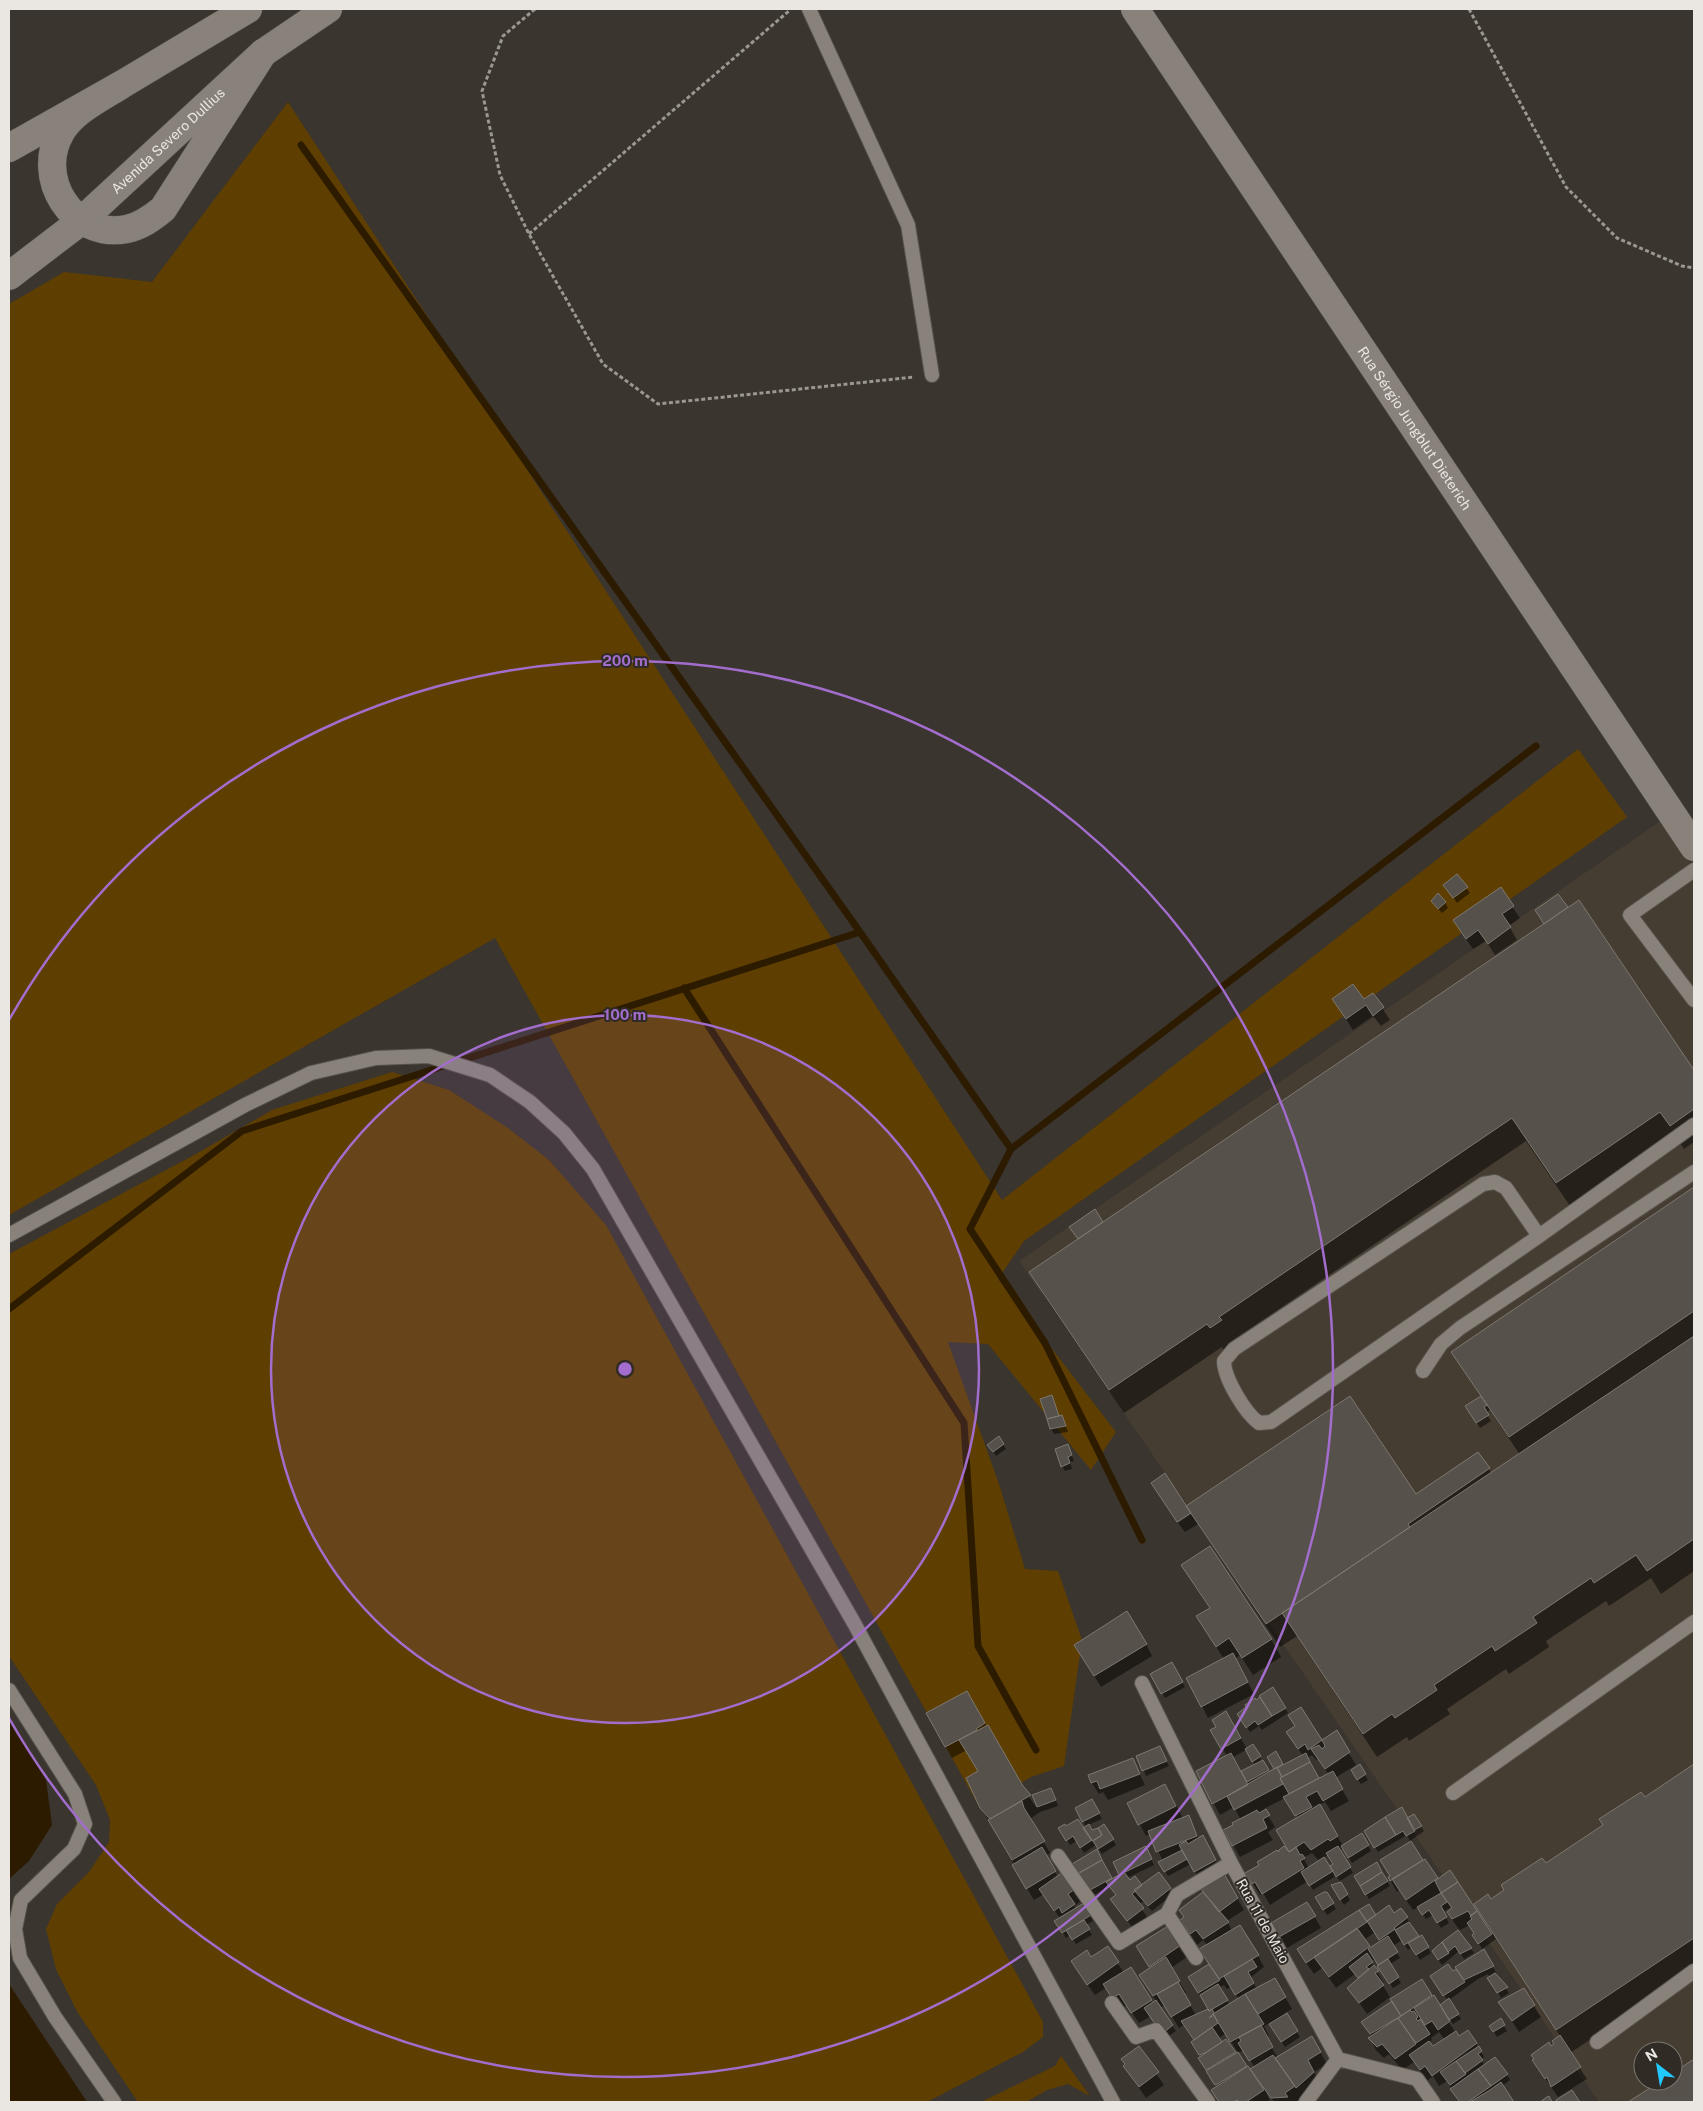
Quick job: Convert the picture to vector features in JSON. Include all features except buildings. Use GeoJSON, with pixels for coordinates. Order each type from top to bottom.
{"type":"FeatureCollection","features":[{"type":"Feature","properties":{"kind":"main road"},"geometry":{"type":"LineString","coordinates":[[9,148],[248,9]]}},
{"type":"Feature","properties":{"kind":"main road","name":"Avenida Severo Dullius"},"geometry":{"type":"LineString","coordinates":[[9,276],[81,221],[264,53],[328,9]]}},
{"type":"Feature","properties":{"kind":"main road","name":"Rua Sérgio Jungblut Dieterich"},"geometry":{"type":"LineString","coordinates":[[1135,9],[1694,847]]}},
{"type":"Feature","properties":{"kind":"main road"},"geometry":{"type":"LineString","coordinates":[[120,85],[76,115],[61,131],[53,151],[51,172],[56,192],[68,210],[81,221],[105,230],[126,229],[146,222],[163,209],[264,53]]}},
{"type":"Feature","properties":{"kind":"lane"},"geometry":{"type":"LineString","coordinates":[[809,9],[908,225],[932,375]]}},
{"type":"Feature","properties":{"kind":"lane"},"geometry":{"type":"LineString","coordinates":[[1694,870],[1630,915],[1694,1000]]}},
{"type":"Feature","properties":{"kind":"lane"},"geometry":{"type":"LineString","coordinates":[[9,1235],[245,1104],[311,1073],[376,1058],[428,1056],[490,1075],[530,1102],[564,1133],[593,1169],[854,1623],[1113,2102]]}},
{"type":"Feature","properties":{"kind":"lane"},"geometry":{"type":"LineString","coordinates":[[1540,1236],[1506,1188],[1495,1182],[1483,1184],[1234,1349],[1224,1361],[1224,1371],[1250,1417],[1259,1423],[1271,1422],[1540,1236],[1694,1125]]}},
{"type":"Feature","properties":{"kind":"lane"},"geometry":{"type":"LineString","coordinates":[[1423,1371],[1441,1344],[1460,1328],[1694,1172]]}},
{"type":"Feature","properties":{"kind":"lane"},"geometry":{"type":"LineString","coordinates":[[1453,1793],[1694,1622]]}},
{"type":"Feature","properties":{"kind":"lane","name":"Rua 11 de Maio"},"geometry":{"type":"LineString","coordinates":[[1142,1682],[1230,1863],[1338,2059]]}},
{"type":"Feature","properties":{"kind":"lane"},"geometry":{"type":"LineString","coordinates":[[9,1690],[76,1794],[85,1824],[74,1849],[22,1900],[16,1929],[20,1958],[55,2017],[114,2102]]}},
{"type":"Feature","properties":{"kind":"lane"},"geometry":{"type":"LineString","coordinates":[[1058,1856],[1119,1942],[1167,1914],[1177,1895],[1230,1863]]}},
{"type":"Feature","properties":{"kind":"lane"},"geometry":{"type":"LineString","coordinates":[[1167,1914],[1196,1958]]}},
{"type":"Feature","properties":{"kind":"lane"},"geometry":{"type":"LineString","coordinates":[[1597,2042],[1694,1971]]}},
{"type":"Feature","properties":{"kind":"lane"},"geometry":{"type":"LineString","coordinates":[[1112,2003],[1136,2037],[1156,2030],[1208,2102]]}},
{"type":"Feature","properties":{"kind":"lane"},"geometry":{"type":"LineString","coordinates":[[1306,2102],[1338,2059],[1417,2078],[1433,2102]]}},
{"type":"Feature","properties":{"kind":"path"},"geometry":{"type":"LineString","coordinates":[[536,9],[503,36],[482,91],[500,175],[529,234],[603,364],[658,404],[932,375]]}},
{"type":"Feature","properties":{"kind":"path"},"geometry":{"type":"LineString","coordinates":[[529,234],[791,9]]}},
{"type":"Feature","properties":{"kind":"path"},"geometry":{"type":"LineString","coordinates":[[1469,9],[1566,188],[1616,238],[1682,266],[1694,268]]}},
{"type":"Feature","properties":{"kind":"shaded area"},"geometry":{"type":"Polygon","coordinates":[[[288,102],[1002,1200],[1578,749],[1627,817],[1024,1241],[998,1279],[1116,1432],[1091,1470],[988,1344],[948,1342],[999,1484],[1025,1569],[1058,1571],[1082,1640],[1064,1766],[1031,1777],[980,1808],[495,938],[9,1215],[9,304],[64,272],[152,282],[288,102]]]}},
{"type":"Feature","properties":{"kind":"shaded area"},"geometry":{"type":"Polygon","coordinates":[[[1662,820],[1694,869],[1694,2102],[1599,2102],[1019,1261],[1662,820]]]}},
{"type":"Feature","properties":{"kind":"shaded area"},"geometry":{"type":"Polygon","coordinates":[[[392,1072],[449,1090],[508,1128],[549,1160],[606,1225],[1043,2022],[1043,2037],[1023,2052],[927,2102],[138,2102],[78,2013],[56,1969],[46,1929],[57,1904],[89,1872],[109,1842],[110,1820],[96,1785],[9,1656],[9,1254],[196,1154],[272,1110],[392,1072]]]}},
{"type":"Feature","properties":{"kind":"shaded area"},"geometry":{"type":"Polygon","coordinates":[[[9,1722],[46,1780],[52,1825],[29,1861],[9,1879],[9,1722]]]}},
{"type":"Feature","properties":{"kind":"shaded area"},"geometry":{"type":"Polygon","coordinates":[[[9,1984],[87,2102],[9,2102],[9,1984]]]}},
{"type":"Feature","properties":{"kind":"shaded area"},"geometry":{"type":"Polygon","coordinates":[[[1061,2056],[1090,2096],[1068,2084],[1047,2090],[1026,2102],[981,2102],[1055,2066],[1061,2056]]]}},
{"type":"Feature","properties":{"kind":"waterway"},"geometry":{"type":"LineString","coordinates":[[301,145],[860,932],[1011,1149],[1536,746]]}},
{"type":"Feature","properties":{"kind":"waterway"},"geometry":{"type":"LineString","coordinates":[[9,1309],[242,1131],[860,932]]}},
{"type":"Feature","properties":{"kind":"waterway"},"geometry":{"type":"LineString","coordinates":[[684,988],[964,1423],[978,1646],[1036,1750]]}},
{"type":"Feature","properties":{"kind":"waterway"},"geometry":{"type":"LineString","coordinates":[[1011,1149],[970,1229],[1045,1343],[1142,1540]]}}]}
